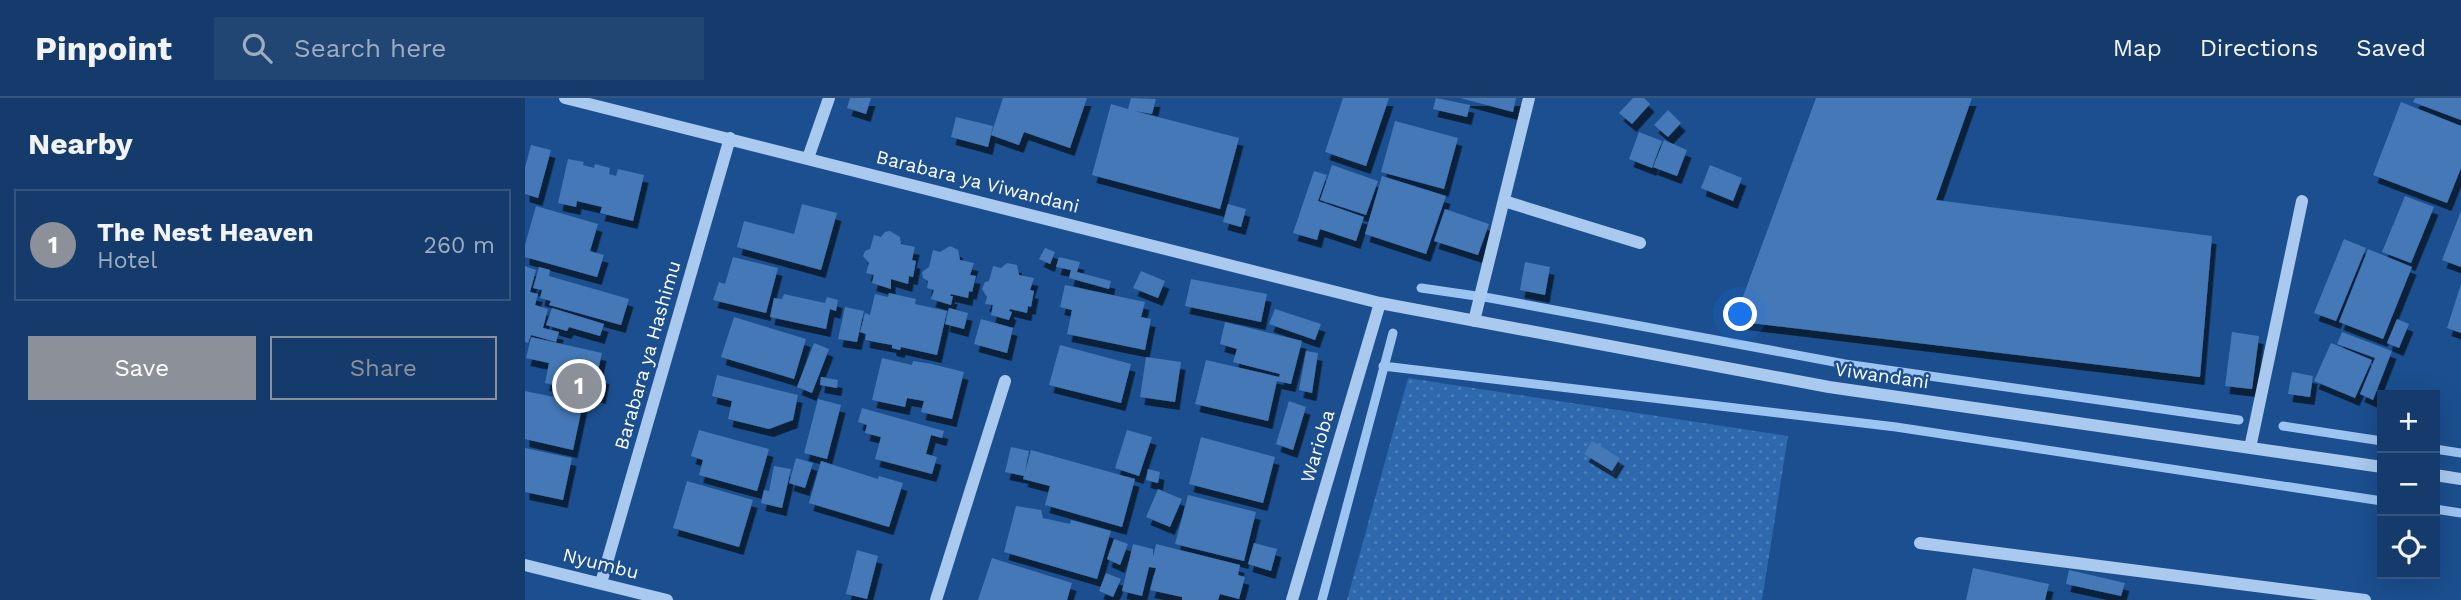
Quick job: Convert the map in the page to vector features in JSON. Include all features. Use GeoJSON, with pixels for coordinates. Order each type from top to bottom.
{"type":"FeatureCollection","features":[{"type":"Feature","properties":{"kind":"street","name":"Barabara ya Viwandani"},"geometry":{"type":"LineString","coordinates":[[565,98],[1380,303]]}},
{"type":"Feature","properties":{"kind":"street"},"geometry":{"type":"LineString","coordinates":[[808,158],[829,98]]}},
{"type":"Feature","properties":{"kind":"street"},"geometry":{"type":"LineString","coordinates":[[1474,321],[1529,98]]}},
{"type":"Feature","properties":{"kind":"street","name":"Barabara ya Hashimu"},"geometry":{"type":"LineString","coordinates":[[601,583],[730,138]]}},
{"type":"Feature","properties":{"kind":"street"},"geometry":{"type":"LineString","coordinates":[[1504,201],[1640,243]]}},
{"type":"Feature","properties":{"kind":"street"},"geometry":{"type":"LineString","coordinates":[[2250,448],[2302,201]]}},
{"type":"Feature","properties":{"kind":"street","name":"Viwandani"},"geometry":{"type":"LineString","coordinates":[[1380,303],[1829,387],[2377,466]]}},
{"type":"Feature","properties":{"kind":"street","name":"Warioba"},"geometry":{"type":"LineString","coordinates":[[1292,600],[1380,303]]}},
{"type":"Feature","properties":{"kind":"street"},"geometry":{"type":"LineString","coordinates":[[936,600],[1005,381]]}},
{"type":"Feature","properties":{"kind":"street"},"geometry":{"type":"LineString","coordinates":[[2440,476],[2461,479]]}},
{"type":"Feature","properties":{"kind":"street"},"geometry":{"type":"LineString","coordinates":[[1920,543],[2365,600]]}},
{"type":"Feature","properties":{"kind":"street","name":"Nyumbu"},"geometry":{"type":"LineString","coordinates":[[525,565],[667,600]]}},
{"type":"Feature","properties":{"kind":"shaded area"},"geometry":{"type":"Polygon","coordinates":[[[1408,378],[1788,436],[1762,600],[1347,600],[1408,378]]]}},
{"type":"Feature","properties":{"kind":"building"},"geometry":{"type":"Polygon","coordinates":[[[850,98],[871,98],[866,114],[847,108],[850,98]]]}},
{"type":"Feature","properties":{"kind":"building"},"geometry":{"type":"Polygon","coordinates":[[[1003,98],[1087,98],[1070,148],[1024,132],[1019,145],[991,135],[1003,98]]]}},
{"type":"Feature","properties":{"kind":"building"},"geometry":{"type":"Polygon","coordinates":[[[1131,98],[1156,99],[1152,114],[1135,111],[1239,138],[1220,209],[1092,175],[1111,104],[1128,109],[1131,98]]]}},
{"type":"Feature","properties":{"kind":"building"},"geometry":{"type":"Polygon","coordinates":[[[1343,98],[1389,98],[1366,166],[1325,152],[1343,98]]]}},
{"type":"Feature","properties":{"kind":"building"},"geometry":{"type":"Polygon","coordinates":[[[1436,98],[1470,105],[1467,117],[1433,109],[1436,98]]]}},
{"type":"Feature","properties":{"kind":"building"},"geometry":{"type":"Polygon","coordinates":[[[1460,98],[1516,98],[1513,112],[1460,98]]]}},
{"type":"Feature","properties":{"kind":"building"},"geometry":{"type":"Polygon","coordinates":[[[1633,98],[1644,98],[1650,104],[1632,124],[1619,113],[1633,98]]]}},
{"type":"Feature","properties":{"kind":"building"},"geometry":{"type":"Polygon","coordinates":[[[1816,98],[1972,98],[1936,200],[2212,236],[2200,377],[1734,321],[1816,98]]]}},
{"type":"Feature","properties":{"kind":"building"},"geometry":{"type":"Polygon","coordinates":[[[2415,98],[2461,98],[2461,120],[2413,102],[2415,98]]]}},
{"type":"Feature","properties":{"kind":"building"},"geometry":{"type":"Polygon","coordinates":[[[2401,102],[2461,126],[2461,168],[2447,203],[2373,175],[2401,102]]]}},
{"type":"Feature","properties":{"kind":"building"},"geometry":{"type":"Polygon","coordinates":[[[1668,110],[1681,123],[1668,137],[1654,125],[1668,110]]]}},
{"type":"Feature","properties":{"kind":"building"},"geometry":{"type":"Polygon","coordinates":[[[956,117],[993,126],[988,147],[951,137],[956,117]]]}},
{"type":"Feature","properties":{"kind":"building"},"geometry":{"type":"Polygon","coordinates":[[[1395,121],[1458,138],[1444,189],[1381,172],[1395,121]]]}},
{"type":"Feature","properties":{"kind":"building"},"geometry":{"type":"Polygon","coordinates":[[[1639,132],[1662,141],[1652,168],[1629,159],[1639,132]]]}},
{"type":"Feature","properties":{"kind":"building"},"geometry":{"type":"Polygon","coordinates":[[[1664,140],[1687,150],[1677,176],[1653,167],[1664,140]]]}},
{"type":"Feature","properties":{"kind":"building"},"geometry":{"type":"Polygon","coordinates":[[[531,145],[551,150],[538,198],[525,194],[525,168],[531,145]]]}},
{"type":"Feature","properties":{"kind":"building"},"geometry":{"type":"Polygon","coordinates":[[[568,159],[584,162],[583,165],[594,168],[595,164],[610,168],[609,174],[616,176],[618,169],[644,175],[633,221],[600,213],[602,207],[577,201],[576,207],[558,203],[568,159]]]}},
{"type":"Feature","properties":{"kind":"building"},"geometry":{"type":"Polygon","coordinates":[[[1332,165],[1378,181],[1366,215],[1320,200],[1332,165]]]}},
{"type":"Feature","properties":{"kind":"building"},"geometry":{"type":"Polygon","coordinates":[[[1710,165],[1742,178],[1733,201],[1701,188],[1710,165]]]}},
{"type":"Feature","properties":{"kind":"building"},"geometry":{"type":"Polygon","coordinates":[[[1314,171],[1327,175],[1318,201],[1364,217],[1356,241],[1320,229],[1317,240],[1293,233],[1314,171]]]}},
{"type":"Feature","properties":{"kind":"building"},"geometry":{"type":"Polygon","coordinates":[[[1382,176],[1446,196],[1426,254],[1365,234],[1382,176]]]}},
{"type":"Feature","properties":{"kind":"building"},"geometry":{"type":"Polygon","coordinates":[[[2405,196],[2434,207],[2411,263],[2382,252],[2405,196]]]}},
{"type":"Feature","properties":{"kind":"building"},"geometry":{"type":"Polygon","coordinates":[[[802,204],[837,213],[821,270],[737,247],[744,221],[794,234],[802,204]]]}},
{"type":"Feature","properties":{"kind":"building"},"geometry":{"type":"Polygon","coordinates":[[[1228,204],[1246,209],[1241,227],[1223,222],[1228,204]]]}},
{"type":"Feature","properties":{"kind":"building"},"geometry":{"type":"Polygon","coordinates":[[[536,206],[598,224],[590,251],[604,255],[597,277],[525,257],[525,245],[536,206]]]}},
{"type":"Feature","properties":{"kind":"building"},"geometry":{"type":"Polygon","coordinates":[[[1445,209],[1489,224],[1478,255],[1434,241],[1445,209]]]}},
{"type":"Feature","properties":{"kind":"building"},"geometry":{"type":"Polygon","coordinates":[[[2461,211],[2461,267],[2442,260],[2461,211]]]}},
{"type":"Feature","properties":{"kind":"building"},"geometry":{"type":"Polygon","coordinates":[[[890,231],[900,237],[901,244],[915,247],[912,260],[916,261],[913,277],[909,276],[908,284],[891,279],[891,289],[872,283],[874,275],[866,273],[869,263],[863,256],[865,251],[870,249],[874,235],[881,237],[890,231]]]}},
{"type":"Feature","properties":{"kind":"building"},"geometry":{"type":"Polygon","coordinates":[[[2344,239],[2366,248],[2336,321],[2314,313],[2344,239]]]}},
{"type":"Feature","properties":{"kind":"building"},"geometry":{"type":"Polygon","coordinates":[[[950,246],[958,250],[960,260],[974,263],[970,275],[976,276],[968,298],[951,294],[951,305],[931,299],[934,290],[927,288],[928,281],[923,278],[922,272],[929,267],[933,250],[940,252],[950,246]]]}},
{"type":"Feature","properties":{"kind":"building"},"geometry":{"type":"Polygon","coordinates":[[[1045,248],[1055,252],[1050,264],[1039,259],[1045,248]]]}},
{"type":"Feature","properties":{"kind":"building"},"geometry":{"type":"Polygon","coordinates":[[[2368,249],[2412,267],[2383,339],[2339,322],[2368,249]]]}},
{"type":"Feature","properties":{"kind":"building"},"geometry":{"type":"Polygon","coordinates":[[[733,257],[778,268],[766,313],[713,300],[719,282],[725,284],[733,257]]]}},
{"type":"Feature","properties":{"kind":"building"},"geometry":{"type":"Polygon","coordinates":[[[1059,257],[1080,262],[1077,272],[1111,281],[1109,289],[1069,278],[1071,270],[1056,267],[1059,257]]]}},
{"type":"Feature","properties":{"kind":"building"},"geometry":{"type":"Polygon","coordinates":[[[1525,262],[1550,267],[1545,295],[1520,290],[1525,262]]]}},
{"type":"Feature","properties":{"kind":"building"},"geometry":{"type":"Polygon","coordinates":[[[1007,263],[1017,265],[1019,275],[1034,278],[1030,290],[1034,291],[1031,307],[1028,306],[1027,313],[1010,309],[1012,312],[1009,320],[991,315],[993,305],[985,304],[987,297],[982,289],[985,282],[989,281],[993,266],[1001,268],[1007,263]]]}},
{"type":"Feature","properties":{"kind":"building"},"geometry":{"type":"Polygon","coordinates":[[[525,266],[536,270],[530,292],[538,294],[535,305],[548,309],[543,328],[559,332],[556,342],[531,335],[528,343],[525,342],[525,266]]]}},
{"type":"Feature","properties":{"kind":"building"},"geometry":{"type":"Polygon","coordinates":[[[539,267],[550,270],[549,276],[629,299],[621,325],[549,305],[551,301],[540,298],[542,290],[533,288],[539,267]]]}},
{"type":"Feature","properties":{"kind":"building"},"geometry":{"type":"Polygon","coordinates":[[[1141,271],[1165,281],[1158,298],[1133,288],[1141,271]]]}},
{"type":"Feature","properties":{"kind":"building"},"geometry":{"type":"Polygon","coordinates":[[[1191,279],[1267,294],[1261,322],[1185,306],[1191,279]]]}},
{"type":"Feature","properties":{"kind":"building"},"geometry":{"type":"Polygon","coordinates":[[[2461,284],[2461,333],[2447,328],[2461,284]]]}},
{"type":"Feature","properties":{"kind":"building"},"geometry":{"type":"Polygon","coordinates":[[[1065,285],[1145,302],[1141,317],[1151,319],[1145,350],[1067,334],[1072,310],[1060,307],[1065,285]]]}},
{"type":"Feature","properties":{"kind":"building"},"geometry":{"type":"Polygon","coordinates":[[[889,293],[916,299],[915,304],[947,311],[937,355],[901,347],[900,350],[892,348],[892,345],[865,340],[866,334],[860,332],[865,313],[870,315],[875,294],[888,297],[889,293]]]}},
{"type":"Feature","properties":{"kind":"building"},"geometry":{"type":"Polygon","coordinates":[[[784,294],[825,303],[827,297],[838,300],[836,311],[830,309],[826,329],[770,317],[774,298],[782,299],[784,294]]]}},
{"type":"Feature","properties":{"kind":"building"},"geometry":{"type":"Polygon","coordinates":[[[845,307],[864,311],[857,342],[838,339],[845,307]]]}},
{"type":"Feature","properties":{"kind":"building"},"geometry":{"type":"Polygon","coordinates":[[[552,308],[604,324],[600,336],[569,327],[567,331],[546,325],[552,308]]]}},
{"type":"Feature","properties":{"kind":"building"},"geometry":{"type":"Polygon","coordinates":[[[949,308],[968,313],[964,329],[945,324],[949,308]]]}},
{"type":"Feature","properties":{"kind":"building"},"geometry":{"type":"Polygon","coordinates":[[[1275,309],[1321,324],[1315,340],[1269,324],[1275,309]]]}},
{"type":"Feature","properties":{"kind":"building"},"geometry":{"type":"Polygon","coordinates":[[[734,317],[806,339],[794,379],[721,357],[734,317]]]}},
{"type":"Feature","properties":{"kind":"building"},"geometry":{"type":"Polygon","coordinates":[[[981,319],[1013,328],[1007,353],[974,344],[981,319]]]}},
{"type":"Feature","properties":{"kind":"building"},"geometry":{"type":"Polygon","coordinates":[[[2397,319],[2409,324],[2399,348],[2387,343],[2397,319]]]}},
{"type":"Feature","properties":{"kind":"building"},"geometry":{"type":"Polygon","coordinates":[[[1225,322],[1302,341],[1291,384],[1277,381],[1268,421],[1195,404],[1206,360],[1279,377],[1280,374],[1233,362],[1237,349],[1220,344],[1225,322]]]}},
{"type":"Feature","properties":{"kind":"building"},"geometry":{"type":"Polygon","coordinates":[[[2232,332],[2259,336],[2252,389],[2225,386],[2232,332]]]}},
{"type":"Feature","properties":{"kind":"building"},"geometry":{"type":"Polygon","coordinates":[[[2342,332],[2392,351],[2373,400],[2360,394],[2375,358],[2337,344],[2342,332]]]}},
{"type":"Feature","properties":{"kind":"building"},"geometry":{"type":"Polygon","coordinates":[[[531,337],[602,353],[597,375],[605,376],[601,396],[545,383],[549,363],[526,358],[531,337]]]}},
{"type":"Feature","properties":{"kind":"building"},"geometry":{"type":"Polygon","coordinates":[[[814,343],[829,349],[812,393],[797,387],[814,343]]]}},
{"type":"Feature","properties":{"kind":"building"},"geometry":{"type":"Polygon","coordinates":[[[2331,343],[2372,360],[2355,398],[2314,381],[2331,343]]]}},
{"type":"Feature","properties":{"kind":"building"},"geometry":{"type":"Polygon","coordinates":[[[1060,345],[1131,364],[1121,403],[1049,385],[1060,345]]]}},
{"type":"Feature","properties":{"kind":"building"},"geometry":{"type":"Polygon","coordinates":[[[1306,351],[1318,353],[1312,393],[1299,390],[1306,351]]]}},
{"type":"Feature","properties":{"kind":"building"},"geometry":{"type":"Polygon","coordinates":[[[1146,357],[1181,362],[1175,402],[1140,397],[1146,357]]]}},
{"type":"Feature","properties":{"kind":"building"},"geometry":{"type":"Polygon","coordinates":[[[882,358],[912,365],[913,361],[932,364],[964,372],[952,419],[921,412],[924,401],[907,398],[905,407],[872,400],[882,358]]]}},
{"type":"Feature","properties":{"kind":"building"},"geometry":{"type":"Polygon","coordinates":[[[2292,372],[2313,376],[2310,397],[2288,394],[2292,372]]]}},
{"type":"Feature","properties":{"kind":"building"},"geometry":{"type":"Polygon","coordinates":[[[717,375],[798,395],[793,420],[769,429],[728,419],[732,401],[712,396],[717,375]]]}},
{"type":"Feature","properties":{"kind":"building"},"geometry":{"type":"Polygon","coordinates":[[[821,377],[838,380],[837,388],[820,385],[821,377]]]}},
{"type":"Feature","properties":{"kind":"building"},"geometry":{"type":"Polygon","coordinates":[[[525,391],[583,403],[573,450],[525,439],[525,391]]]}},
{"type":"Feature","properties":{"kind":"building"},"geometry":{"type":"Polygon","coordinates":[[[818,399],[841,405],[827,459],[804,453],[818,399]]]}},
{"type":"Feature","properties":{"kind":"building"},"geometry":{"type":"Polygon","coordinates":[[[1289,401],[1306,407],[1293,450],[1276,444],[1289,401]]]}},
{"type":"Feature","properties":{"kind":"building"},"geometry":{"type":"Polygon","coordinates":[[[862,408],[944,431],[942,438],[931,435],[926,454],[937,457],[932,474],[875,459],[881,437],[865,433],[867,425],[858,422],[862,408]]]}},
{"type":"Feature","properties":{"kind":"building"},"geometry":{"type":"Polygon","coordinates":[[[699,430],[769,449],[757,491],[699,475],[703,460],[691,456],[699,430]]]}},
{"type":"Feature","properties":{"kind":"building"},"geometry":{"type":"Polygon","coordinates":[[[1127,430],[1152,437],[1139,476],[1115,468],[1127,430]]]}},
{"type":"Feature","properties":{"kind":"building"},"geometry":{"type":"Polygon","coordinates":[[[1201,437],[1275,457],[1263,503],[1189,484],[1201,437]]]}},
{"type":"Feature","properties":{"kind":"building"},"geometry":{"type":"Polygon","coordinates":[[[1592,441],[1620,458],[1612,471],[1584,454],[1592,441]]]}},
{"type":"Feature","properties":{"kind":"building"},"geometry":{"type":"Polygon","coordinates":[[[1011,447],[1029,451],[1025,472],[1031,450],[1135,479],[1122,527],[1045,505],[1050,486],[1005,472],[1011,447]]]}},
{"type":"Feature","properties":{"kind":"building"},"geometry":{"type":"Polygon","coordinates":[[[525,448],[572,458],[563,500],[525,492],[525,448]]]}},
{"type":"Feature","properties":{"kind":"building"},"geometry":{"type":"Polygon","coordinates":[[[796,458],[813,463],[805,488],[789,483],[796,458]]]}},
{"type":"Feature","properties":{"kind":"building"},"geometry":{"type":"Polygon","coordinates":[[[821,461],[878,479],[879,476],[903,483],[889,527],[809,503],[821,461]]]}},
{"type":"Feature","properties":{"kind":"building"},"geometry":{"type":"Polygon","coordinates":[[[774,466],[791,469],[782,508],[761,503],[764,490],[769,491],[774,466]]]}},
{"type":"Feature","properties":{"kind":"building"},"geometry":{"type":"Polygon","coordinates":[[[1148,469],[1160,472],[1158,483],[1146,480],[1148,469]]]}},
{"type":"Feature","properties":{"kind":"building"},"geometry":{"type":"Polygon","coordinates":[[[687,481],[753,500],[739,547],[673,528],[687,481]]]}},
{"type":"Feature","properties":{"kind":"building"},"geometry":{"type":"Polygon","coordinates":[[[1158,489],[1182,499],[1170,527],[1146,517],[1158,489]]]}},
{"type":"Feature","properties":{"kind":"building"},"geometry":{"type":"Polygon","coordinates":[[[1188,495],[1256,512],[1244,561],[1175,544],[1188,495]]]}},
{"type":"Feature","properties":{"kind":"building"},"geometry":{"type":"Polygon","coordinates":[[[1016,506],[1041,510],[1043,518],[1070,524],[1071,520],[1111,531],[1097,579],[1004,552],[1016,506]]]}},
{"type":"Feature","properties":{"kind":"building"},"geometry":{"type":"Polygon","coordinates":[[[1114,539],[1128,544],[1120,565],[1107,559],[1114,539]]]}},
{"type":"Feature","properties":{"kind":"building"},"geometry":{"type":"Polygon","coordinates":[[[1254,543],[1277,549],[1271,571],[1248,564],[1254,543]]]}},
{"type":"Feature","properties":{"kind":"building"},"geometry":{"type":"Polygon","coordinates":[[[1133,544],[1153,549],[1153,557],[1156,544],[1240,565],[1238,575],[1245,577],[1239,599],[1220,594],[1218,600],[1182,600],[1182,597],[1150,590],[1156,568],[1149,567],[1142,596],[1122,591],[1133,544]]]}},
{"type":"Feature","properties":{"kind":"building"},"geometry":{"type":"Polygon","coordinates":[[[857,550],[878,556],[867,599],[846,594],[857,550]]]}},
{"type":"Feature","properties":{"kind":"building"},"geometry":{"type":"Polygon","coordinates":[[[992,558],[1072,583],[1067,600],[978,600],[992,558]]]}},
{"type":"Feature","properties":{"kind":"building"},"geometry":{"type":"Polygon","coordinates":[[[1973,568],[2049,584],[2045,600],[1966,600],[1973,568]]]}},
{"type":"Feature","properties":{"kind":"building"},"geometry":{"type":"Polygon","coordinates":[[[2069,570],[2125,583],[2121,596],[2066,584],[2069,570]]]}},
{"type":"Feature","properties":{"kind":"building"},"geometry":{"type":"Polygon","coordinates":[[[1106,573],[1121,579],[1113,597],[1099,591],[1106,573]]]}},
{"type":"Feature","properties":{"kind":"waterway"},"geometry":{"type":"LineString","coordinates":[[1421,288],[1490,298],[1845,364],[2239,420]]}},
{"type":"Feature","properties":{"kind":"waterway"},"geometry":{"type":"LineString","coordinates":[[1322,600],[1393,333]]}},
{"type":"Feature","properties":{"kind":"waterway"},"geometry":{"type":"LineString","coordinates":[[1383,366],[1896,427],[2377,500]]}},
{"type":"Feature","properties":{"kind":"waterway"},"geometry":{"type":"LineString","coordinates":[[2283,426],[2377,440]]}},
{"type":"Feature","properties":{"kind":"waterway"},"geometry":{"type":"LineString","coordinates":[[2440,450],[2461,453]]}},
{"type":"Feature","properties":{"kind":"waterway"},"geometry":{"type":"LineString","coordinates":[[2440,510],[2461,513]]}},
{"type":"Feature","properties":{"kind":"place","name":"The Nest Heaven"},"geometry":{"type":"Point","coordinates":[579,386]}}]}
